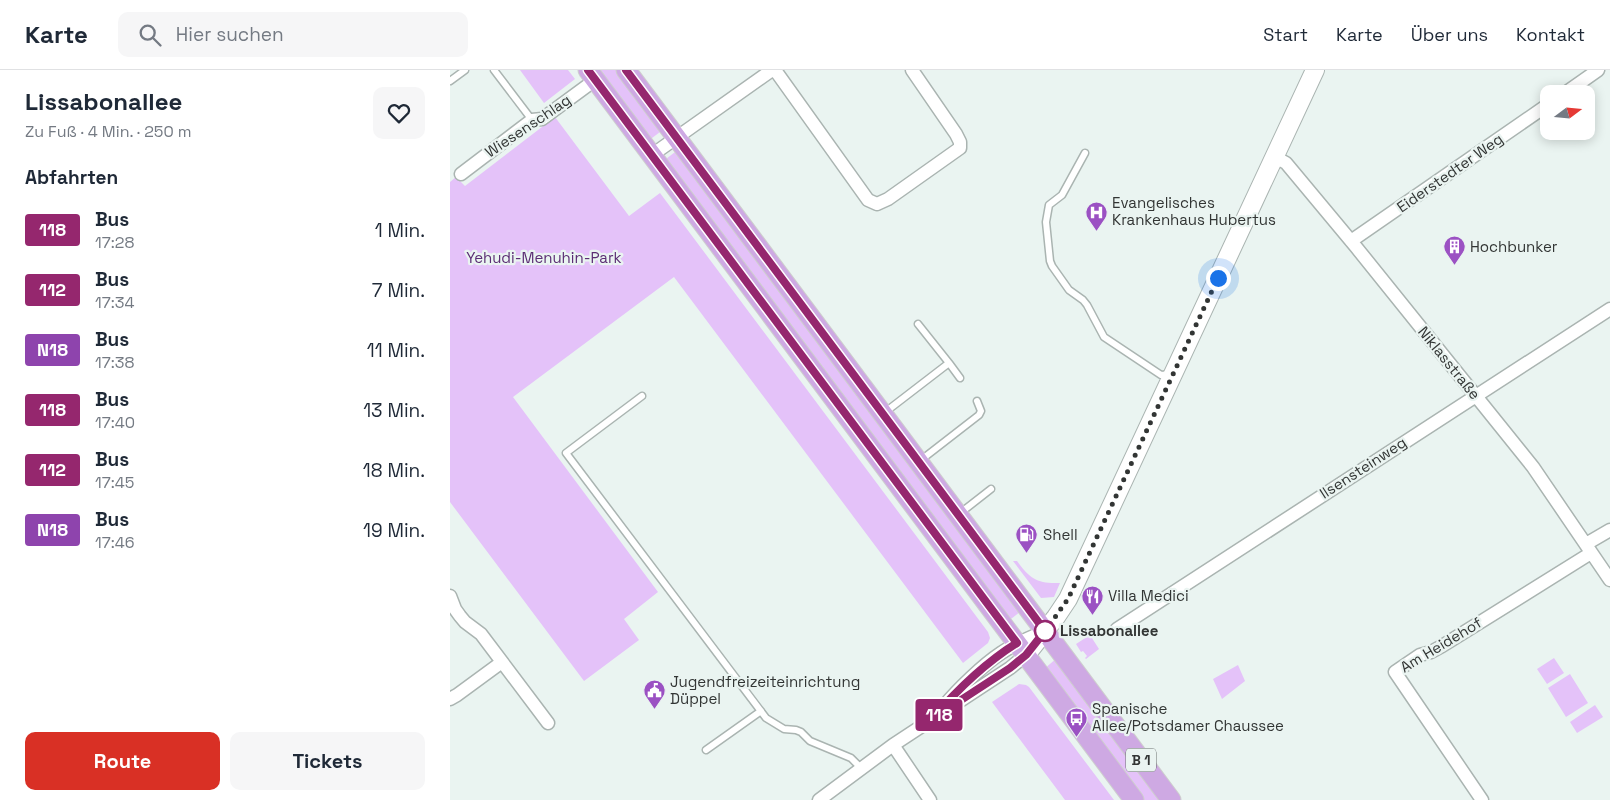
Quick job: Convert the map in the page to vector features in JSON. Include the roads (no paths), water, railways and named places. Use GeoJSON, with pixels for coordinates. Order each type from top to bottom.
{"type":"FeatureCollection","features":[{"type":"Feature","properties":{"kind":"main road","name":"B 1"},"geometry":{"type":"LineString","coordinates":[[626,70],[1171,800]]}},
{"type":"Feature","properties":{"kind":"main road"},"geometry":{"type":"LineString","coordinates":[[1021,649],[1045,631],[1068,599],[1316,70]]}},
{"type":"Feature","properties":{"kind":"main road","name":"B 1"},"geometry":{"type":"LineString","coordinates":[[592,75],[1134,800]]}},
{"type":"Feature","properties":{"kind":"street"},"geometry":{"type":"LineString","coordinates":[[652,156],[774,70],[868,200],[877,204],[888,199],[960,148],[960,142],[956,134],[912,70]]}},
{"type":"Feature","properties":{"kind":"street"},"geometry":{"type":"LineString","coordinates":[[1577,85],[1598,70]]}},
{"type":"Feature","properties":{"kind":"street","name":"Wiesenschlag"},"geometry":{"type":"LineString","coordinates":[[461,174],[532,120],[542,119],[592,75]]}},
{"type":"Feature","properties":{"kind":"street","name":"Eiderstedter Weg"},"geometry":{"type":"LineString","coordinates":[[1351,241],[1540,110]]}},
{"type":"Feature","properties":{"kind":"street","name":"Niklasstraße"},"geometry":{"type":"LineString","coordinates":[[1275,157],[1286,163],[1533,466],[1610,580]]}},
{"type":"Feature","properties":{"kind":"street","name":"Ilsensteinweg"},"geometry":{"type":"LineString","coordinates":[[1117,629],[1610,309]]}},
{"type":"Feature","properties":{"kind":"street"},"geometry":{"type":"LineString","coordinates":[[1589,549],[1610,530]]}},
{"type":"Feature","properties":{"kind":"street","name":"Am Heidehof"},"geometry":{"type":"LineString","coordinates":[[1482,800],[1395,672],[1420,655],[1442,646],[1589,549]]}},
{"type":"Feature","properties":{"kind":"street"},"geometry":{"type":"LineString","coordinates":[[450,596],[455,609],[465,622],[481,634],[548,723]]}},
{"type":"Feature","properties":{"kind":"street"},"geometry":{"type":"LineString","coordinates":[[820,800],[892,746],[932,719],[952,696],[1000,654],[1021,649]]}},
{"type":"Feature","properties":{"kind":"street"},"geometry":{"type":"LineString","coordinates":[[450,699],[502,662]]}},
{"type":"Feature","properties":{"kind":"street"},"geometry":{"type":"LineString","coordinates":[[892,746],[930,800]]}},
{"type":"Feature","properties":{"kind":"lane"},"geometry":{"type":"LineString","coordinates":[[450,81],[465,70]]}},
{"type":"Feature","properties":{"kind":"lane"},"geometry":{"type":"LineString","coordinates":[[494,70],[532,120]]}},
{"type":"Feature","properties":{"kind":"lane"},"geometry":{"type":"LineString","coordinates":[[1085,153],[1062,195],[1049,205],[1046,222],[1050,261],[1069,290],[1087,305],[1104,337],[1161,375],[1172,374]]}},
{"type":"Feature","properties":{"kind":"lane"},"geometry":{"type":"LineString","coordinates":[[918,324],[960,378]]}},
{"type":"Feature","properties":{"kind":"lane"},"geometry":{"type":"LineString","coordinates":[[883,413],[949,363]]}},
{"type":"Feature","properties":{"kind":"lane"},"geometry":{"type":"LineString","coordinates":[[642,396],[566,453],[770,722],[784,729],[801,732],[810,741],[851,758],[862,769]]}},
{"type":"Feature","properties":{"kind":"lane"},"geometry":{"type":"LineString","coordinates":[[919,462],[979,416],[981,411],[977,401]]}},
{"type":"Feature","properties":{"kind":"lane"},"geometry":{"type":"LineString","coordinates":[[958,514],[991,489]]}},
{"type":"Feature","properties":{"kind":"lane"},"geometry":{"type":"LineString","coordinates":[[706,750],[761,711]]}},
{"type":"Feature","properties":{"kind":"place","name":"Evangelisches Krankenhaus Hubertus"},"geometry":{"type":"Point","coordinates":[1096,231]}},
{"type":"Feature","properties":{"kind":"place","name":"Hochbunker"},"geometry":{"type":"Point","coordinates":[1454,266]}},
{"type":"Feature","properties":{"kind":"place","name":"Shell"},"geometry":{"type":"Point","coordinates":[1027,554]}},
{"type":"Feature","properties":{"kind":"place","name":"Villa Medici"},"geometry":{"type":"Point","coordinates":[1092,615]}},
{"type":"Feature","properties":{"kind":"place","name":"Lissabonallee"},"geometry":{"type":"Point","coordinates":[1045,631]}},
{"type":"Feature","properties":{"kind":"place","name":"Jugendfreizeiteinrichtung Düppel"},"geometry":{"type":"Point","coordinates":[654,710]}},
{"type":"Feature","properties":{"kind":"place","name":"Spanische Allee/Potsdamer Chaussee"},"geometry":{"type":"Point","coordinates":[1076,737]}},
{"type":"Feature","properties":{"kind":"park label","name":"Yehudi-Menuhin-Park"},"geometry":{"type":"Point","coordinates":[544,258]}}]}
